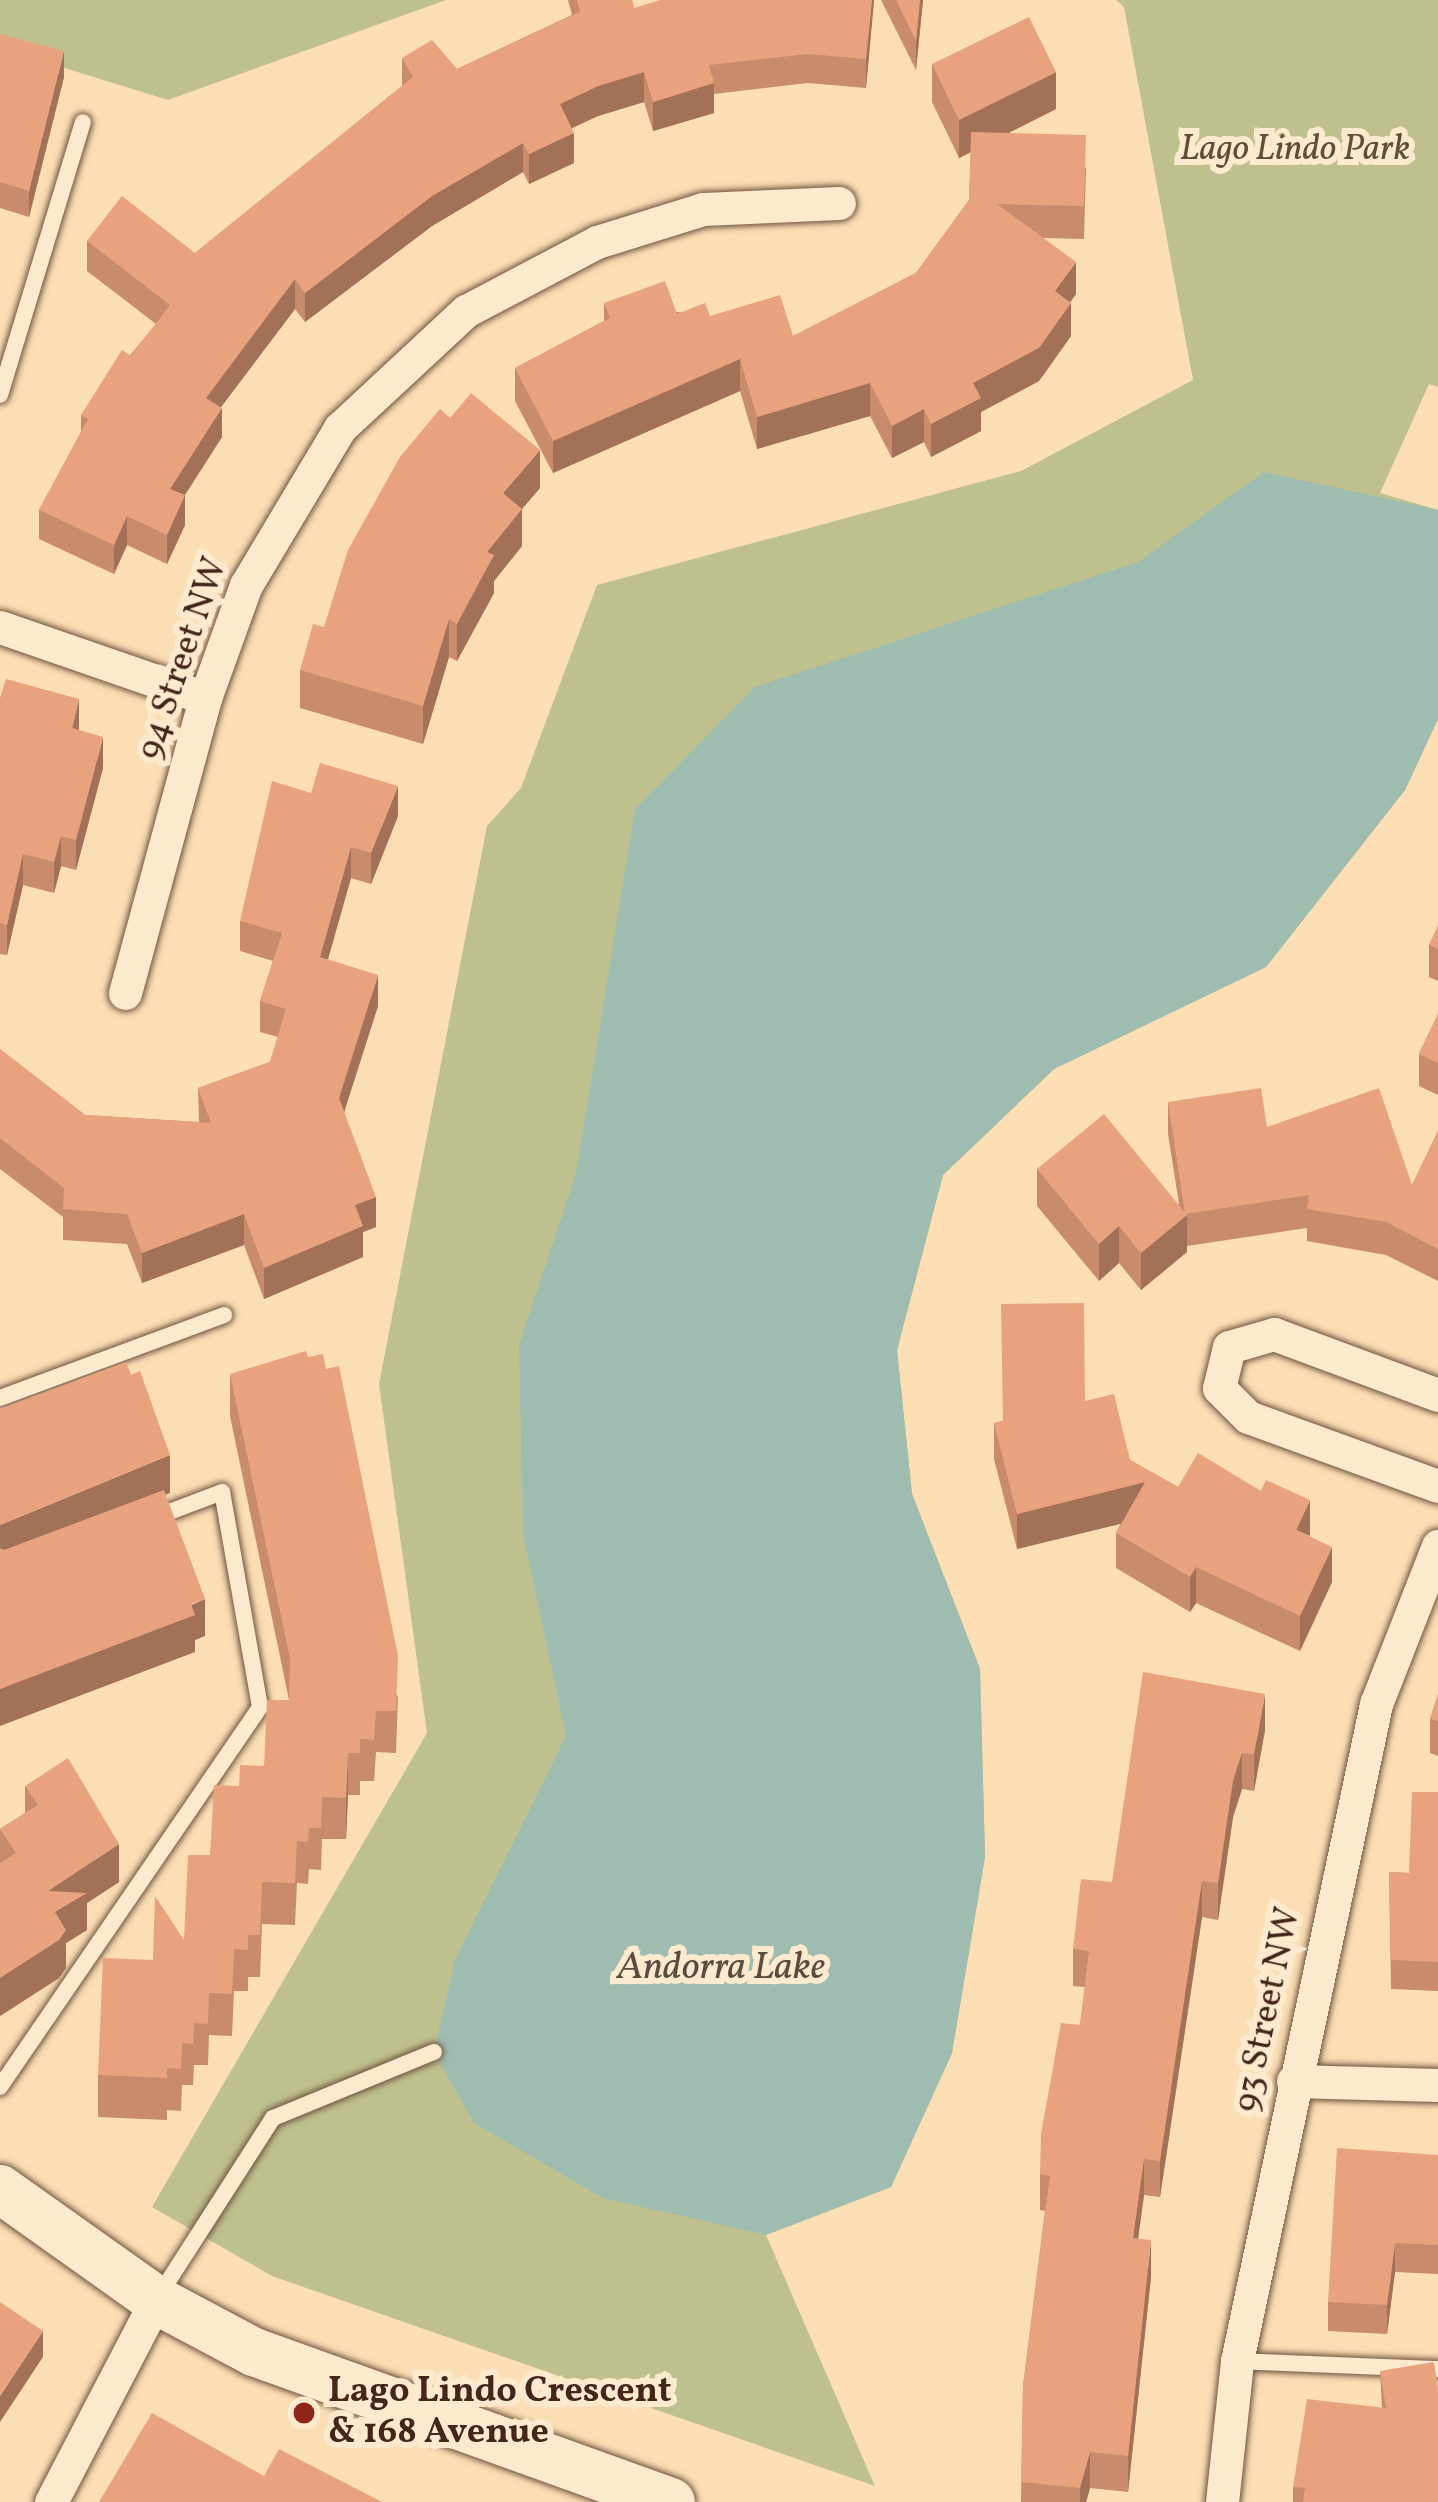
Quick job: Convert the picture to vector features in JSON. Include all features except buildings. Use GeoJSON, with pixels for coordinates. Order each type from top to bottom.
{"type":"FeatureCollection","features":[{"type":"Feature","properties":{"kind":"street","name":"94 Street NW"},"geometry":{"type":"LineString","coordinates":[[124,994],[205,698],[246,585],[327,447],[406,360],[466,311],[520,278],[659,220],[703,209],[838,203]]}},
{"type":"Feature","properties":{"kind":"street"},"geometry":{"type":"LineString","coordinates":[[0,627],[205,698]]}},
{"type":"Feature","properties":{"kind":"street"},"geometry":{"type":"LineString","coordinates":[[1438,1395],[1274,1334],[1229,1347],[1219,1388],[1248,1417],[1438,1486]]}},
{"type":"Feature","properties":{"kind":"street","name":"93 Street NW"},"geometry":{"type":"LineString","coordinates":[[1222,2502],[1237,2361],[1376,1704],[1438,1546]]}},
{"type":"Feature","properties":{"kind":"street"},"geometry":{"type":"LineString","coordinates":[[1293,2080],[1438,2085]]}},
{"type":"Feature","properties":{"kind":"street"},"geometry":{"type":"LineString","coordinates":[[0,2189],[156,2300],[346,2390],[651,2499]]}},
{"type":"Feature","properties":{"kind":"street"},"geometry":{"type":"LineString","coordinates":[[51,2502],[156,2300]]}},
{"type":"Feature","properties":{"kind":"lane"},"geometry":{"type":"LineString","coordinates":[[0,395],[83,122]]}},
{"type":"Feature","properties":{"kind":"lane"},"geometry":{"type":"LineString","coordinates":[[0,1398],[224,1315]]}},
{"type":"Feature","properties":{"kind":"lane"},"geometry":{"type":"LineString","coordinates":[[0,2087],[260,1707],[222,1492],[133,1526]]}},
{"type":"Feature","properties":{"kind":"lane"},"geometry":{"type":"LineString","coordinates":[[156,2300],[273,2118],[434,2052]]}},
{"type":"Feature","properties":{"kind":"lane"},"geometry":{"type":"LineString","coordinates":[[1237,2361],[1438,2369]]}},
{"type":"Feature","properties":{"kind":"green space"},"geometry":{"type":"Polygon","coordinates":[[[0,0],[446,0],[168,100],[0,48],[0,0]]]}},
{"type":"Feature","properties":{"kind":"green space","name":"Lago Lindo Park"},"geometry":{"type":"Polygon","coordinates":[[[1116,0],[1438,0],[1438,387],[1429,384],[1380,493],[1438,510],[1438,719],[1405,790],[1266,967],[1054,1069],[943,1175],[897,1350],[912,1494],[980,1669],[985,1857],[952,2053],[891,2187],[766,2235],[875,2486],[272,2276],[152,2207],[427,1733],[379,1384],[487,826],[521,788],[597,585],[1021,471],[1193,380],[1124,7],[1116,0]]]}},
{"type":"Feature","properties":{"kind":"water","name":"Andorra Lake"},"geometry":{"type":"Polygon","coordinates":[[[1264,472],[1438,510],[1438,719],[1405,790],[1266,967],[1054,1069],[943,1175],[897,1350],[912,1494],[980,1669],[985,1857],[952,2053],[891,2187],[766,2235],[603,2198],[474,2123],[434,2052],[455,1960],[566,1736],[523,1534],[519,1345],[576,1174],[635,809],[755,687],[1138,562],[1264,472]]]}},
{"type":"Feature","properties":{"kind":"place","name":"Lago Lindo Crescent & 168 Avenue"},"geometry":{"type":"Point","coordinates":[304,2413]}}]}
